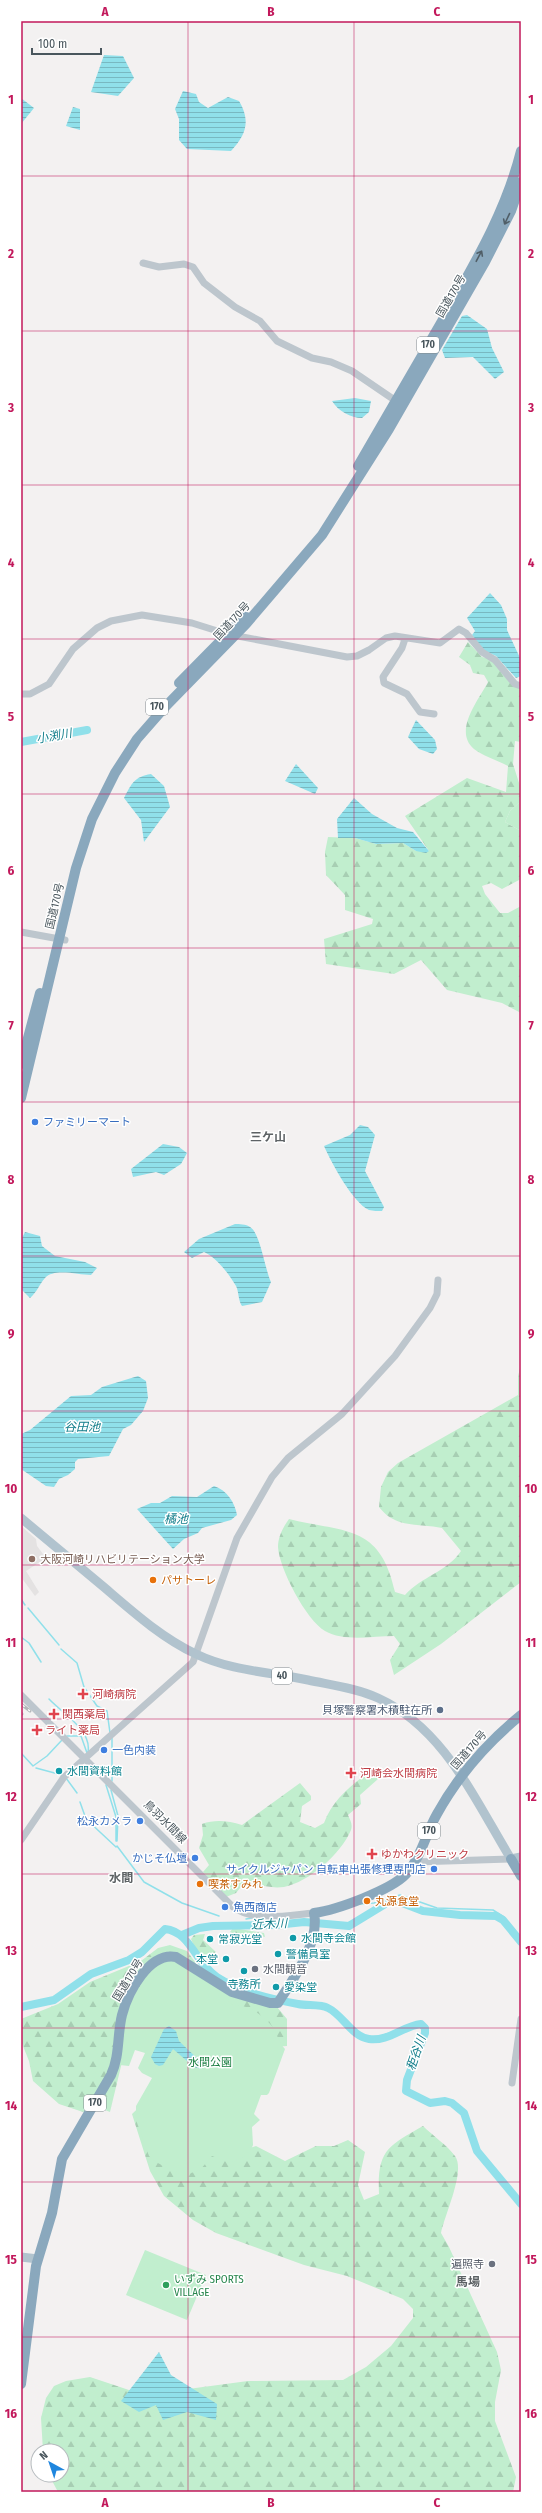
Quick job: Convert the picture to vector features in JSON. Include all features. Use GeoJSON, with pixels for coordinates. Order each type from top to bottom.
{"type":"FeatureCollection","features":[{"type":"Feature","properties":{"kind":"highway","name":"国道170号"},"geometry":{"type":"LineString","coordinates":[[320,533],[495,224],[514,178],[521,151]]}},
{"type":"Feature","properties":{"kind":"highway","name":"国道170号"},"geometry":{"type":"LineString","coordinates":[[21,1098],[73,867],[98,807],[115,773],[137,739],[284,576],[320,533],[389,429],[485,262],[511,212],[521,182]]}},
{"type":"Feature","properties":{"kind":"highway","name":"国道170号"},"geometry":{"type":"LineString","coordinates":[[21,1064],[43,995]]}},
{"type":"Feature","properties":{"kind":"highway","name":"国道170号"},"geometry":{"type":"LineString","coordinates":[[21,2384],[38,2259],[54,2207],[62,2159],[114,2069],[122,2016],[148,1965],[165,1956],[176,1957],[232,1992],[258,2000],[278,2003],[306,1954],[314,1928],[315,1915],[359,1900],[403,1877],[415,1862],[436,1816],[461,1777],[501,1732],[521,1714]]}},
{"type":"Feature","properties":{"kind":"highway"},"geometry":{"type":"LineString","coordinates":[[516,1858],[521,1876]]}},
{"type":"Feature","properties":{"kind":"main road","name":"40"},"geometry":{"type":"LineString","coordinates":[[21,1518],[162,1635],[196,1655],[236,1668],[336,1686],[376,1698],[406,1714],[425,1730],[461,1777],[516,1858]]}},
{"type":"Feature","properties":{"kind":"main road"},"geometry":{"type":"LineString","coordinates":[[21,2257],[38,2259]]}},
{"type":"Feature","properties":{"kind":"street"},"geometry":{"type":"LineString","coordinates":[[143,263],[159,267],[184,264],[193,267],[204,283],[235,307],[260,321],[277,340],[312,358],[331,362],[352,371],[396,401]]}},
{"type":"Feature","properties":{"kind":"street"},"geometry":{"type":"LineString","coordinates":[[21,694],[30,694],[50,684],[73,648],[89,634],[111,621],[142,615],[192,623],[232,634],[347,657],[370,650],[386,638],[395,636],[405,639],[440,643],[460,629],[466,633],[482,652],[495,660],[515,684],[521,686]]}},
{"type":"Feature","properties":{"kind":"street"},"geometry":{"type":"LineString","coordinates":[[405,639],[402,648],[383,676],[384,683],[407,694],[420,712],[434,714]]}},
{"type":"Feature","properties":{"kind":"street"},"geometry":{"type":"LineString","coordinates":[[21,932],[65,940]]}},
{"type":"Feature","properties":{"kind":"street"},"geometry":{"type":"LineString","coordinates":[[21,1840],[64,1777],[188,1667],[196,1655],[237,1538],[272,1477],[288,1458],[342,1414],[395,1356],[430,1308],[437,1294],[438,1280]]}},
{"type":"Feature","properties":{"kind":"street","name":"鳥羽水間線"},"geometry":{"type":"LineString","coordinates":[[21,1695],[242,1913],[269,1916],[315,1915]]}},
{"type":"Feature","properties":{"kind":"street"},"geometry":{"type":"LineString","coordinates":[[415,1862],[516,1858]]}},
{"type":"Feature","properties":{"kind":"street"},"geometry":{"type":"LineString","coordinates":[[512,2083],[521,2019]]}},
{"type":"Feature","properties":{"kind":"shaded area","name":"大阪河崎リハビリテーション大学"},"geometry":{"type":"Polygon","coordinates":[[[21,1526],[36,1539],[37,1546],[46,1558],[26,1571],[39,1592],[35,1596],[21,1577],[21,1526]]]}},
{"type":"Feature","properties":{"kind":"green space"},"geometry":{"type":"Polygon","coordinates":[[[468,642],[482,657],[495,660],[521,686],[521,742],[515,741],[513,764],[520,786],[521,801],[510,811],[505,822],[521,831],[521,879],[502,889],[491,883],[482,886],[485,894],[500,913],[508,913],[521,906],[519,969],[521,970],[521,1013],[502,1003],[447,990],[421,960],[394,974],[326,964],[324,939],[372,924],[373,919],[345,910],[345,895],[326,875],[325,852],[328,837],[355,838],[376,844],[403,843],[416,851],[429,851],[405,816],[467,778],[506,792],[508,766],[482,754],[474,749],[468,742],[466,734],[469,716],[488,682],[484,675],[473,673],[470,665],[459,657],[468,642]]]}},
{"type":"Feature","properties":{"kind":"green space"},"geometry":{"type":"Polygon","coordinates":[[[521,801],[521,831],[505,822],[510,811],[521,801]]]}},
{"type":"Feature","properties":{"kind":"green space"},"geometry":{"type":"Polygon","coordinates":[[[521,1364],[521,1582],[441,1644],[394,1675],[390,1660],[400,1644],[394,1636],[359,1638],[341,1636],[325,1631],[310,1616],[295,1593],[283,1567],[278,1547],[281,1532],[289,1519],[344,1530],[358,1535],[370,1543],[380,1554],[388,1570],[395,1592],[405,1595],[419,1583],[449,1564],[461,1551],[442,1528],[400,1522],[386,1514],[379,1507],[381,1487],[388,1472],[398,1463],[518,1395],[518,1376],[521,1364]]]}},
{"type":"Feature","properties":{"kind":"green space"},"geometry":{"type":"Polygon","coordinates":[[[374,1769],[380,1771],[378,1779],[360,1795],[361,1804],[348,1815],[352,1828],[346,1839],[332,1857],[314,1873],[294,1884],[284,1887],[269,1887],[244,1883],[236,1893],[226,1897],[203,1872],[209,1865],[199,1848],[203,1835],[202,1824],[212,1821],[222,1821],[242,1825],[300,1783],[311,1796],[311,1800],[302,1806],[300,1822],[315,1828],[324,1823],[333,1806],[344,1792],[374,1769]]]}},
{"type":"Feature","properties":{"kind":"green space"},"geometry":{"type":"Polygon","coordinates":[[[233,1928],[264,1933],[265,1937],[257,1935],[253,1941],[245,1942],[244,1937],[230,1932],[233,1928]]]}},
{"type":"Feature","properties":{"kind":"green space"},"geometry":{"type":"Polygon","coordinates":[[[205,1934],[203,1940],[216,1952],[211,1960],[213,1965],[199,1957],[191,1939],[194,1935],[205,1934]]]}},
{"type":"Feature","properties":{"kind":"green space"},"geometry":{"type":"Polygon","coordinates":[[[170,1945],[187,1951],[198,1966],[227,1985],[277,2007],[287,2019],[287,2046],[274,2047],[136,2004],[110,2112],[100,2108],[83,2112],[59,2104],[33,2081],[29,2061],[21,2041],[21,2019],[58,2004],[90,1982],[141,1961],[158,1948],[170,1945]]]}},
{"type":"Feature","properties":{"kind":"green space","name":"水間公園"},"geometry":{"type":"Polygon","coordinates":[[[175,1961],[230,1994],[227,2000],[234,2006],[244,2006],[264,2017],[273,2028],[285,2049],[269,2093],[267,2095],[261,2095],[254,2114],[260,2120],[252,2127],[253,2145],[250,2152],[230,2163],[212,2156],[200,2170],[182,2176],[156,2162],[149,2156],[136,2120],[136,2106],[152,2078],[142,2073],[138,2068],[145,2053],[135,2050],[129,2066],[120,2065],[127,2008],[148,1973],[162,1962],[175,1961]]]}},
{"type":"Feature","properties":{"kind":"green space"},"geometry":{"type":"Polygon","coordinates":[[[154,2093],[238,2152],[256,2146],[285,2161],[316,2146],[334,2146],[348,2140],[365,2152],[358,2185],[364,2200],[379,2194],[380,2168],[383,2158],[387,2151],[401,2139],[423,2126],[444,2144],[455,2156],[458,2163],[458,2172],[441,2233],[449,2247],[497,2352],[501,2370],[495,2402],[495,2421],[516,2477],[513,2492],[58,2492],[53,2483],[70,2483],[70,2443],[43,2443],[41,2418],[46,2398],[54,2386],[66,2381],[90,2377],[132,2391],[173,2391],[248,2381],[343,2380],[366,2367],[391,2346],[413,2318],[413,2309],[403,2299],[347,2276],[304,2265],[216,2233],[193,2220],[164,2196],[150,2171],[132,2114],[154,2093]]]}},
{"type":"Feature","properties":{"kind":"green space","name":"いずみ SPORTS VILLAGE"},"geometry":{"type":"Polygon","coordinates":[[[145,2250],[206,2275],[187,2320],[126,2295],[145,2250]]]}},
{"type":"Feature","properties":{"kind":"water"},"geometry":{"type":"Polygon","coordinates":[[[104,55],[123,56],[134,78],[118,96],[91,92],[104,55]]]}},
{"type":"Feature","properties":{"kind":"water"},"geometry":{"type":"Polygon","coordinates":[[[183,91],[196,94],[199,102],[208,108],[228,97],[239,101],[245,115],[245,128],[240,139],[231,151],[187,149],[179,140],[179,119],[175,109],[183,91]]]}},
{"type":"Feature","properties":{"kind":"water"},"geometry":{"type":"Polygon","coordinates":[[[21,98],[34,108],[21,124],[21,98]]]}},
{"type":"Feature","properties":{"kind":"water"},"geometry":{"type":"Polygon","coordinates":[[[73,107],[80,109],[80,130],[66,126],[73,107]]]}},
{"type":"Feature","properties":{"kind":"water"},"geometry":{"type":"Polygon","coordinates":[[[467,315],[487,329],[492,348],[504,372],[495,379],[473,357],[445,358],[442,350],[462,316],[467,315]]]}},
{"type":"Feature","properties":{"kind":"water"},"geometry":{"type":"Polygon","coordinates":[[[355,398],[371,401],[369,412],[362,418],[354,417],[345,413],[332,401],[355,398]]]}},
{"type":"Feature","properties":{"kind":"water"},"geometry":{"type":"Polygon","coordinates":[[[490,593],[501,605],[507,619],[507,630],[521,660],[521,676],[516,678],[496,656],[483,650],[472,635],[475,631],[467,618],[490,593]]]}},
{"type":"Feature","properties":{"kind":"water"},"geometry":{"type":"Polygon","coordinates":[[[416,720],[435,740],[437,749],[433,754],[419,749],[408,737],[416,720]]]}},
{"type":"Feature","properties":{"kind":"water"},"geometry":{"type":"Polygon","coordinates":[[[296,764],[318,788],[315,794],[285,781],[296,764]]]}},
{"type":"Feature","properties":{"kind":"water"},"geometry":{"type":"Polygon","coordinates":[[[151,774],[164,786],[170,807],[144,842],[141,820],[124,798],[129,788],[137,779],[151,774]]]}},
{"type":"Feature","properties":{"kind":"water"},"geometry":{"type":"Polygon","coordinates":[[[354,798],[372,814],[397,828],[413,832],[429,851],[426,853],[416,851],[403,843],[376,844],[355,838],[338,838],[337,819],[354,798]]]}},
{"type":"Feature","properties":{"kind":"water"},"geometry":{"type":"Polygon","coordinates":[[[360,1125],[368,1127],[375,1135],[365,1171],[384,1207],[382,1211],[369,1210],[356,1199],[337,1171],[324,1146],[350,1135],[360,1125]]]}},
{"type":"Feature","properties":{"kind":"water"},"geometry":{"type":"Polygon","coordinates":[[[163,1144],[179,1147],[187,1153],[181,1164],[164,1175],[156,1172],[133,1177],[131,1169],[163,1144]]]}},
{"type":"Feature","properties":{"kind":"water"},"geometry":{"type":"Polygon","coordinates":[[[235,1224],[250,1227],[254,1230],[257,1236],[271,1282],[262,1302],[242,1306],[236,1286],[218,1262],[209,1254],[204,1252],[192,1258],[184,1252],[199,1239],[235,1224]]]}},
{"type":"Feature","properties":{"kind":"water"},"geometry":{"type":"Polygon","coordinates":[[[25,1232],[40,1236],[42,1246],[55,1256],[85,1262],[97,1268],[91,1275],[54,1273],[49,1275],[30,1298],[21,1289],[21,1240],[25,1232]]]}},
{"type":"Feature","properties":{"kind":"water","name":"谷田池"},"geometry":{"type":"Polygon","coordinates":[[[138,1376],[146,1381],[148,1398],[143,1411],[131,1425],[123,1429],[109,1456],[78,1459],[75,1462],[75,1469],[68,1475],[59,1479],[54,1487],[46,1486],[21,1469],[21,1434],[30,1430],[71,1396],[91,1395],[102,1387],[138,1376]]]}},
{"type":"Feature","properties":{"kind":"water","name":"橘池"},"geometry":{"type":"Polygon","coordinates":[[[214,1486],[223,1491],[230,1498],[237,1515],[231,1520],[202,1528],[198,1533],[184,1539],[173,1549],[137,1509],[151,1503],[160,1503],[172,1496],[197,1497],[214,1486]]]}},
{"type":"Feature","properties":{"kind":"water"},"geometry":{"type":"Polygon","coordinates":[[[169,2026],[176,2031],[179,2041],[202,2063],[201,2069],[194,2067],[173,2049],[163,2065],[159,2066],[155,2064],[151,2057],[164,2029],[169,2026]]]}},
{"type":"Feature","properties":{"kind":"water"},"geometry":{"type":"Polygon","coordinates":[[[159,2352],[171,2375],[217,2404],[216,2420],[187,2412],[163,2420],[156,2405],[139,2412],[121,2401],[159,2352]]]}},
{"type":"Feature","properties":{"kind":"waterway","name":"小渕川"},"geometry":{"type":"LineString","coordinates":[[21,742],[87,730]]}},
{"type":"Feature","properties":{"kind":"waterway"},"geometry":{"type":"LineString","coordinates":[[21,1599],[25,1605]]}},
{"type":"Feature","properties":{"kind":"waterway"},"geometry":{"type":"LineString","coordinates":[[28,1608],[59,1645]]}},
{"type":"Feature","properties":{"kind":"waterway"},"geometry":{"type":"LineString","coordinates":[[21,1637],[29,1643],[41,1662]]}},
{"type":"Feature","properties":{"kind":"waterway"},"geometry":{"type":"LineString","coordinates":[[61,1649],[77,1663],[84,1687],[97,1706],[107,1711],[110,1733]]}},
{"type":"Feature","properties":{"kind":"waterway"},"geometry":{"type":"LineString","coordinates":[[49,1699],[81,1729],[88,1744],[88,1752]]}},
{"type":"Feature","properties":{"kind":"waterway"},"geometry":{"type":"LineString","coordinates":[[67,1736],[81,1736],[87,1753]]}},
{"type":"Feature","properties":{"kind":"waterway"},"geometry":{"type":"LineString","coordinates":[[112,1737],[112,1781]]}},
{"type":"Feature","properties":{"kind":"waterway"},"geometry":{"type":"LineString","coordinates":[[21,1753],[33,1766],[47,1756],[62,1740]]}},
{"type":"Feature","properties":{"kind":"waterway"},"geometry":{"type":"LineString","coordinates":[[36,1768],[62,1775]]}},
{"type":"Feature","properties":{"kind":"waterway"},"geometry":{"type":"LineString","coordinates":[[66,1778],[77,1793]]}},
{"type":"Feature","properties":{"kind":"waterway"},"geometry":{"type":"LineString","coordinates":[[106,1785],[116,1817],[116,1841]]}},
{"type":"Feature","properties":{"kind":"waterway"},"geometry":{"type":"LineString","coordinates":[[111,1790],[118,1816],[117,1841]]}},
{"type":"Feature","properties":{"kind":"waterway"},"geometry":{"type":"LineString","coordinates":[[80,1802],[86,1819],[116,1847]]}},
{"type":"Feature","properties":{"kind":"waterway"},"geometry":{"type":"LineString","coordinates":[[117,1846],[144,1882],[182,1903],[219,1916]]}},
{"type":"Feature","properties":{"kind":"waterway"},"geometry":{"type":"LineString","coordinates":[[360,1904],[374,1903],[400,1895],[437,1908],[493,1910],[504,1917],[503,1920]]}},
{"type":"Feature","properties":{"kind":"waterway","name":"近木川"},"geometry":{"type":"LineString","coordinates":[[182,1935],[199,1928],[213,1926],[276,1925],[304,1922],[349,1926],[390,1901],[397,1901],[423,1911],[460,1915],[496,1916],[503,1920],[521,1942]]}},
{"type":"Feature","properties":{"kind":"waterway"},"geometry":{"type":"LineString","coordinates":[[246,1919],[252,1918]]}},
{"type":"Feature","properties":{"kind":"waterway","name":"秬谷川"},"geometry":{"type":"LineString","coordinates":[[21,2007],[54,2000],[91,1974],[129,1960],[142,1952],[165,1929],[174,1931],[181,1936],[203,1964],[217,1977],[226,1982],[246,1991],[267,1997],[298,2004],[328,2008],[363,2037],[369,2039],[383,2038],[414,2025],[421,2024],[425,2028],[425,2033],[407,2080],[406,2091],[430,2103],[445,2101],[452,2103],[464,2113],[477,2151],[521,2204]]}},
{"type":"Feature","properties":{"kind":"railway"},"geometry":{"type":"LineString","coordinates":[[21,1704],[30,1711]]}},
{"type":"Feature","properties":{"kind":"place","name":"ファミリーマート"},"geometry":{"type":"Point","coordinates":[35,1122]}},
{"type":"Feature","properties":{"kind":"place","name":"大阪河崎リハビリテーション大学"},"geometry":{"type":"Point","coordinates":[32,1559]}},
{"type":"Feature","properties":{"kind":"place","name":"パサトーレ"},"geometry":{"type":"Point","coordinates":[153,1580]}},
{"type":"Feature","properties":{"kind":"place","name":"河崎病院"},"geometry":{"type":"Point","coordinates":[83,1694]}},
{"type":"Feature","properties":{"kind":"place","name":"貝塚警察署木積駐在所"},"geometry":{"type":"Point","coordinates":[440,1710]}},
{"type":"Feature","properties":{"kind":"place","name":"関西薬局"},"geometry":{"type":"Point","coordinates":[54,1714]}},
{"type":"Feature","properties":{"kind":"place","name":"ライト薬局"},"geometry":{"type":"Point","coordinates":[37,1730]}},
{"type":"Feature","properties":{"kind":"place","name":"一色内装"},"geometry":{"type":"Point","coordinates":[104,1750]}},
{"type":"Feature","properties":{"kind":"place","name":"水間資料館"},"geometry":{"type":"Point","coordinates":[59,1771]}},
{"type":"Feature","properties":{"kind":"place","name":"河崎会水間病院"},"geometry":{"type":"Point","coordinates":[351,1773]}},
{"type":"Feature","properties":{"kind":"place","name":"松永カメラ"},"geometry":{"type":"Point","coordinates":[140,1821]}},
{"type":"Feature","properties":{"kind":"place","name":"ゆかわクリニック"},"geometry":{"type":"Point","coordinates":[372,1854]}},
{"type":"Feature","properties":{"kind":"place","name":"かじそ仏壇"},"geometry":{"type":"Point","coordinates":[195,1858]}},
{"type":"Feature","properties":{"kind":"place","name":"サイクルジャパン 自転車出張修理専門店"},"geometry":{"type":"Point","coordinates":[434,1869]}},
{"type":"Feature","properties":{"kind":"place","name":"喫茶すみれ"},"geometry":{"type":"Point","coordinates":[200,1884]}},
{"type":"Feature","properties":{"kind":"place","name":"丸源食堂"},"geometry":{"type":"Point","coordinates":[367,1901]}},
{"type":"Feature","properties":{"kind":"place","name":"魚西商店"},"geometry":{"type":"Point","coordinates":[225,1907]}},
{"type":"Feature","properties":{"kind":"place","name":"水間寺会館"},"geometry":{"type":"Point","coordinates":[293,1938]}},
{"type":"Feature","properties":{"kind":"place","name":"常寂光堂"},"geometry":{"type":"Point","coordinates":[210,1939]}},
{"type":"Feature","properties":{"kind":"place","name":"警備員室"},"geometry":{"type":"Point","coordinates":[278,1954]}},
{"type":"Feature","properties":{"kind":"place","name":"本堂"},"geometry":{"type":"Point","coordinates":[226,1959]}},
{"type":"Feature","properties":{"kind":"place","name":"水間観音"},"geometry":{"type":"Point","coordinates":[255,1969]}},
{"type":"Feature","properties":{"kind":"place","name":"寺務所"},"geometry":{"type":"Point","coordinates":[244,1971]}},
{"type":"Feature","properties":{"kind":"place","name":"愛染堂"},"geometry":{"type":"Point","coordinates":[276,1987]}},
{"type":"Feature","properties":{"kind":"place","name":"遍照寺"},"geometry":{"type":"Point","coordinates":[492,2264]}},
{"type":"Feature","properties":{"kind":"place","name":"いずみ SPORTS VILLAGE"},"geometry":{"type":"Point","coordinates":[166,2285]}},
{"type":"Feature","properties":{"kind":"district","name":"三ケ山"},"geometry":{"type":"Point","coordinates":[268,1137]}},
{"type":"Feature","properties":{"kind":"district","name":"水間"},"geometry":{"type":"Point","coordinates":[121,1878]}},
{"type":"Feature","properties":{"kind":"district","name":"馬場"},"geometry":{"type":"Point","coordinates":[468,2282]}}]}
